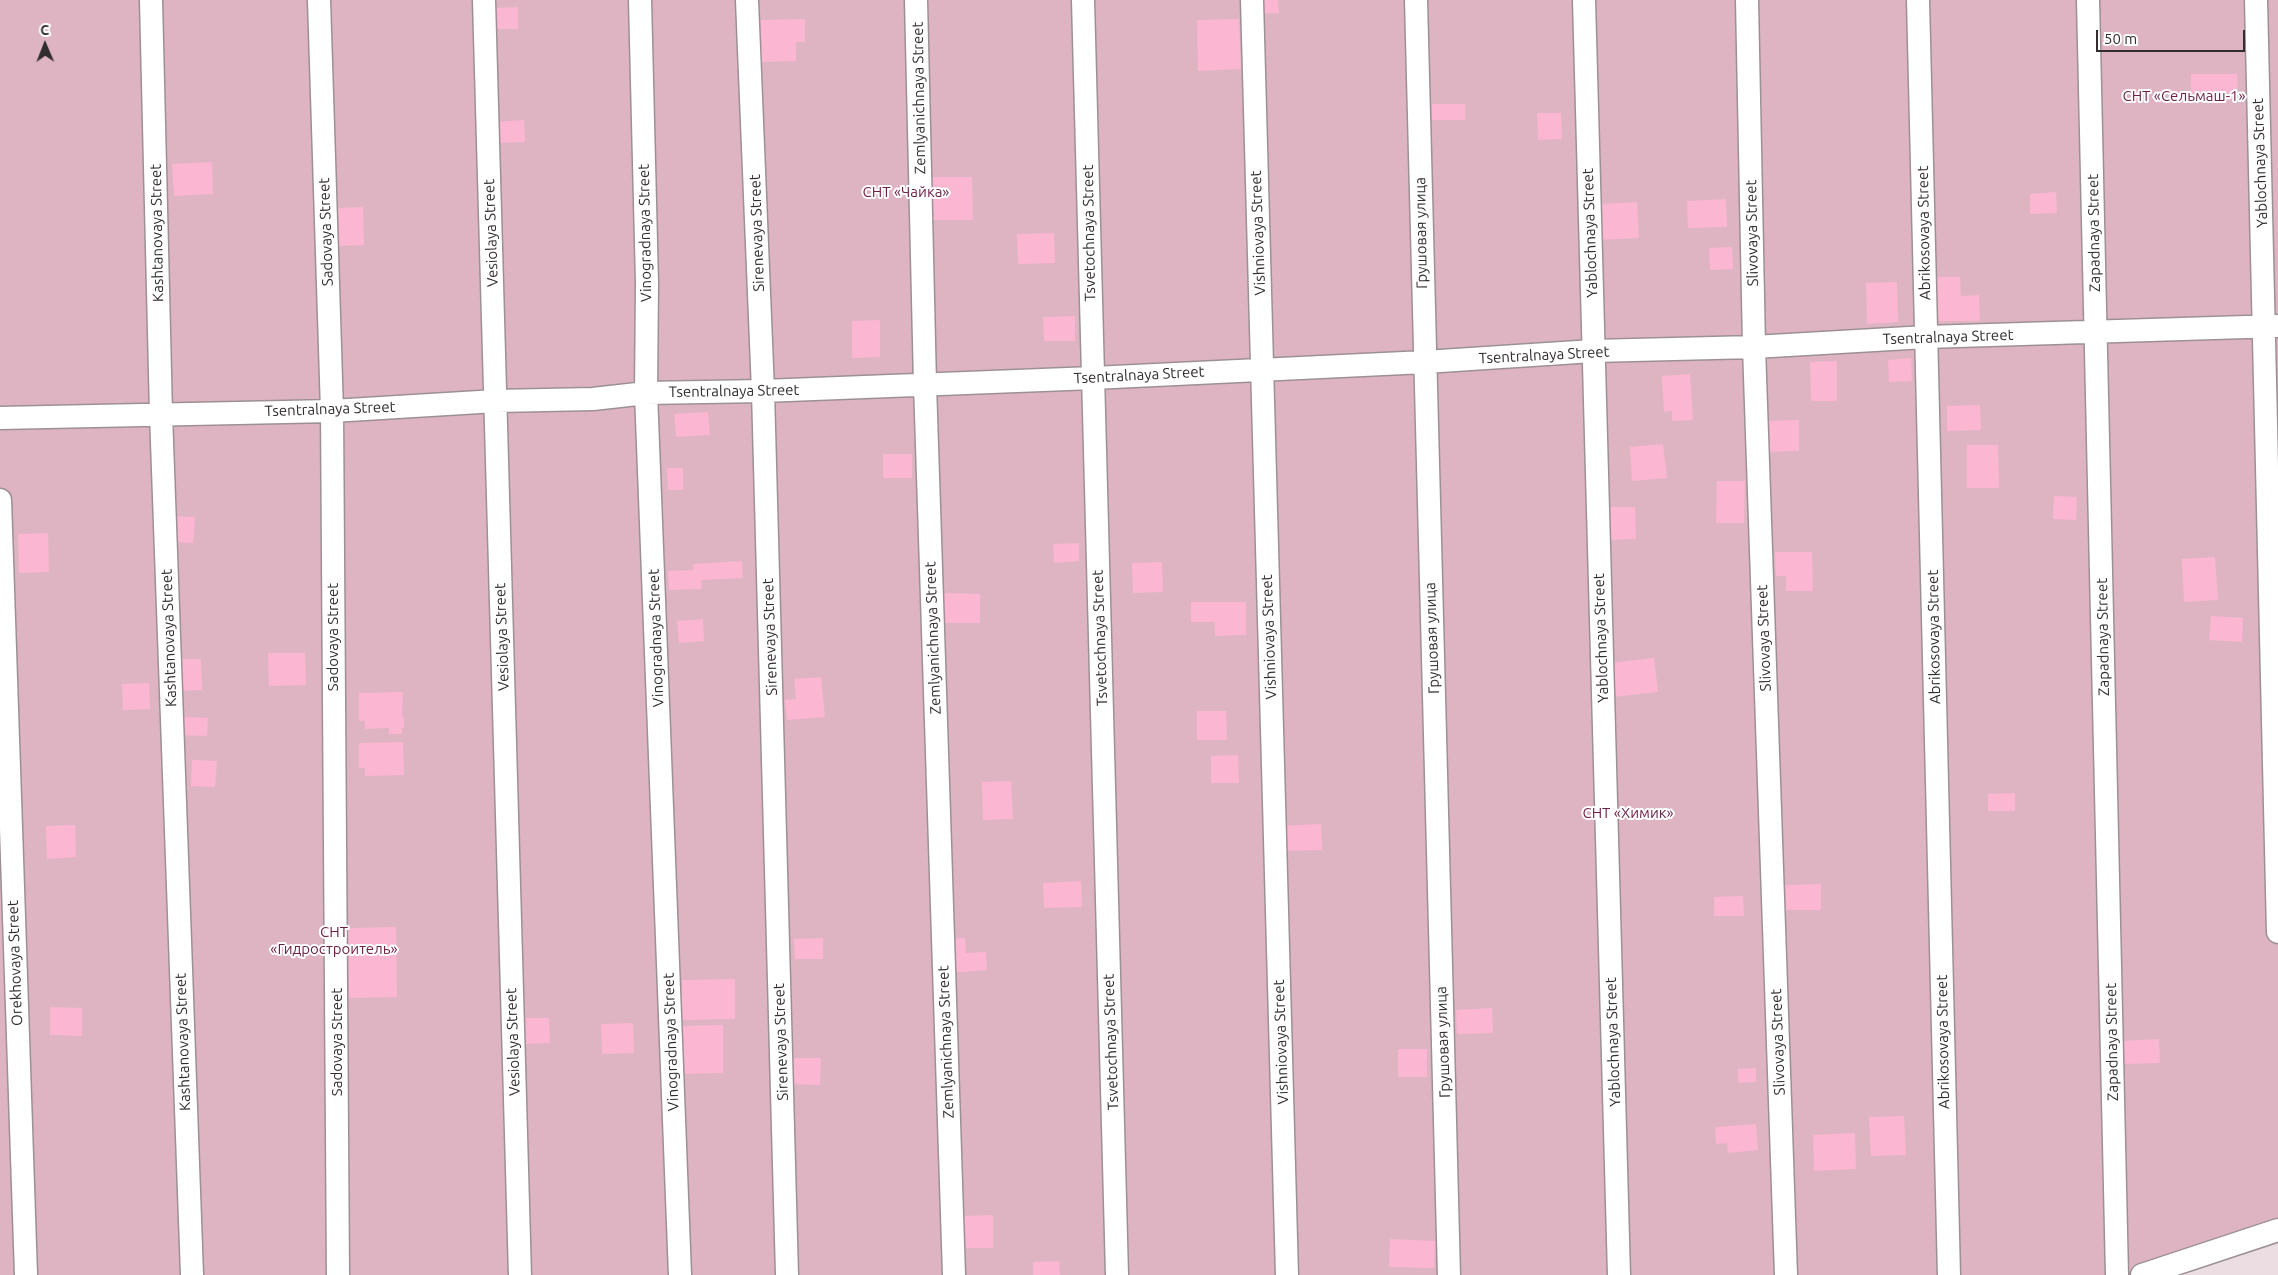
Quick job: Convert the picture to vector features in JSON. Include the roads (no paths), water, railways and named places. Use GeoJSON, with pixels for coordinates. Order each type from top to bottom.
{"type":"FeatureCollection","features":[{"type":"Feature","properties":{"kind":"street","name":"Kashtanovaya Street"},"geometry":{"type":"LineString","coordinates":[[151,0],[161,414],[192,1275]]}},
{"type":"Feature","properties":{"kind":"street","name":"Sadovaya Street"},"geometry":{"type":"LineString","coordinates":[[319,0],[332,411],[338,1275]]}},
{"type":"Feature","properties":{"kind":"street","name":"Vesiolaya Street"},"geometry":{"type":"LineString","coordinates":[[484,0],[520,1275]]}},
{"type":"Feature","properties":{"kind":"street","name":"Vinogradnaya Street"},"geometry":{"type":"LineString","coordinates":[[640,0],[647,284],[646,393],[680,1275]]}},
{"type":"Feature","properties":{"kind":"street","name":"Sirenevaya Street"},"geometry":{"type":"LineString","coordinates":[[747,0],[763,391],[787,1275]]}},
{"type":"Feature","properties":{"kind":"street","name":"Zemlyanichnaya Street"},"geometry":{"type":"LineString","coordinates":[[916,0],[925,384],[954,1275]]}},
{"type":"Feature","properties":{"kind":"street","name":"Tsvetochnaya Street"},"geometry":{"type":"LineString","coordinates":[[1084,0],[1117,1275]]}},
{"type":"Feature","properties":{"kind":"street","name":"Vishniovaya Street"},"geometry":{"type":"LineString","coordinates":[[1252,0],[1287,1275]]}},
{"type":"Feature","properties":{"kind":"street","name":"Грушовая улица"},"geometry":{"type":"LineString","coordinates":[[1416,0],[1449,1275]]}},
{"type":"Feature","properties":{"kind":"street","name":"Yablochnaya Street"},"geometry":{"type":"LineString","coordinates":[[1584,0],[1620,1275]]}},
{"type":"Feature","properties":{"kind":"street","name":"Slivovaya Street"},"geometry":{"type":"LineString","coordinates":[[1747,0],[1754,347],[1786,1275]]}},
{"type":"Feature","properties":{"kind":"street","name":"Abrikosovaya Street"},"geometry":{"type":"LineString","coordinates":[[1918,0],[1949,1275]]}},
{"type":"Feature","properties":{"kind":"street","name":"Zapadnaya Street"},"geometry":{"type":"LineString","coordinates":[[2088,0],[2117,1275]]}},
{"type":"Feature","properties":{"kind":"street","name":"Yablochnaya Street"},"geometry":{"type":"LineString","coordinates":[[2256,0],[2271,326],[2278,932]]}},
{"type":"Feature","properties":{"kind":"street","name":"Tsentralnaya Street"},"geometry":{"type":"LineString","coordinates":[[0,418],[332,411],[496,401],[593,399],[646,393],[763,391],[1093,378],[1262,368],[1424,362],[1593,351],[1754,347],[1926,337],[2271,326]]}},
{"type":"Feature","properties":{"kind":"street","name":"Orekhovaya Street"},"geometry":{"type":"LineString","coordinates":[[0,500],[26,1275]]}},
{"type":"Feature","properties":{"kind":"street"},"geometry":{"type":"LineString","coordinates":[[2142,1275],[2278,1230]]}},
{"type":"Feature","properties":{"kind":"park label","name":"СНТ «Сельмаш-1»"},"geometry":{"type":"Point","coordinates":[2184,96]}},
{"type":"Feature","properties":{"kind":"park label","name":"СНТ «Чайка»"},"geometry":{"type":"Point","coordinates":[906,192]}},
{"type":"Feature","properties":{"kind":"park label","name":"СНТ «Химик»"},"geometry":{"type":"Point","coordinates":[1628,813]}},
{"type":"Feature","properties":{"kind":"park label","name":"СНТ «Гидростроитель»"},"geometry":{"type":"Point","coordinates":[334,940]}}]}
